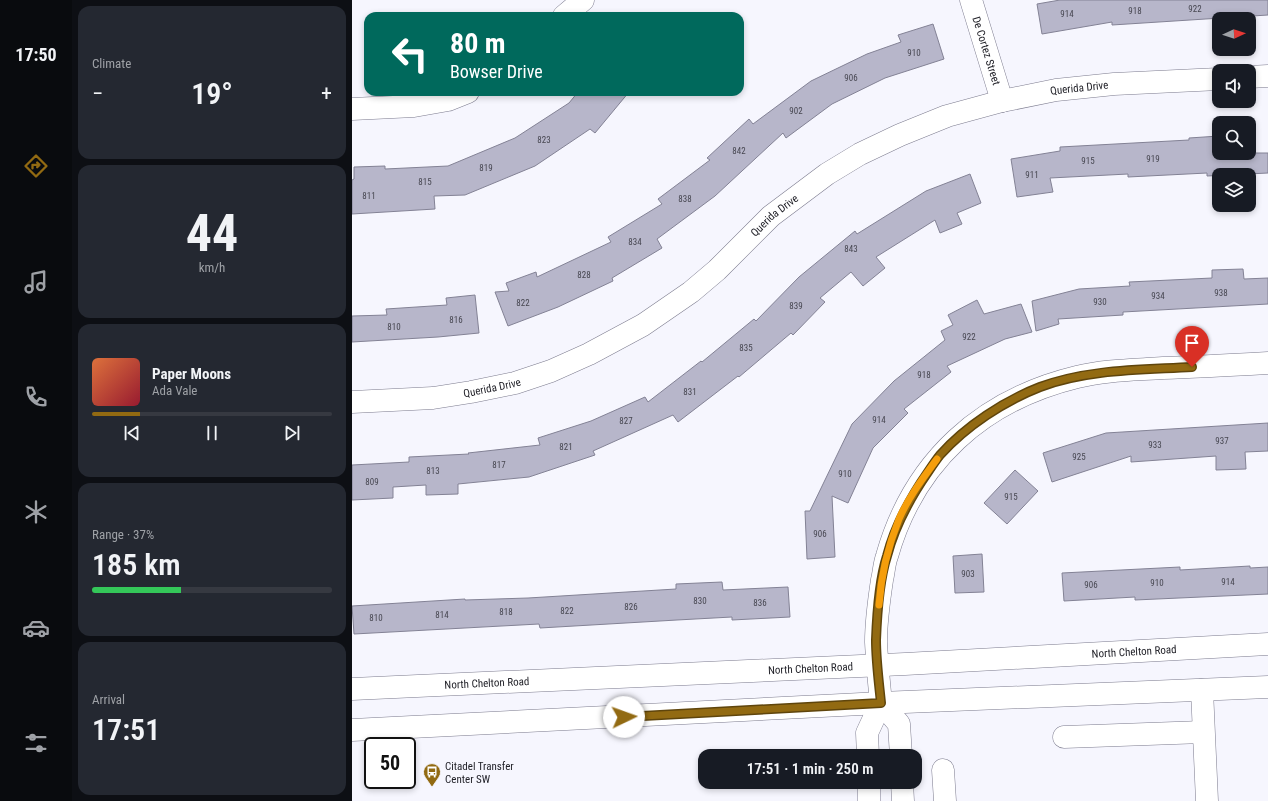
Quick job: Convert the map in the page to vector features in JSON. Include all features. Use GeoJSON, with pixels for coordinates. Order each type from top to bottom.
{"type":"FeatureCollection","features":[{"type":"Feature","properties":{"kind":"street"},"geometry":{"type":"LineString","coordinates":[[569,12],[583,0]]}},
{"type":"Feature","properties":{"kind":"street","name":"De Cortez Street"},"geometry":{"type":"LineString","coordinates":[[971,0],[1002,101]]}},
{"type":"Feature","properties":{"kind":"street"},"geometry":{"type":"LineString","coordinates":[[1256,77],[1268,76]]}},
{"type":"Feature","properties":{"kind":"street","name":"Querida Drive"},"geometry":{"type":"LineString","coordinates":[[352,402],[433,398],[471,392],[516,382],[551,371],[589,354],[644,325],[691,292],[717,270],[771,216],[827,174],[860,154],[900,135],[947,116],[1002,101],[1056,90],[1114,84],[1212,79]]}},
{"type":"Feature","properties":{"kind":"street"},"geometry":{"type":"LineString","coordinates":[[352,109],[414,106],[448,100],[458,96]]}},
{"type":"Feature","properties":{"kind":"street"},"geometry":{"type":"LineString","coordinates":[[868,749],[867,733],[881,703],[876,640],[879,597],[886,557],[900,518],[919,485],[940,455],[972,425],[1002,406],[1040,387],[1078,377],[1117,371],[1268,363]]}},
{"type":"Feature","properties":{"kind":"street","name":"North Chelton Road"},"geometry":{"type":"LineString","coordinates":[[352,689],[878,665],[1268,644]]}},
{"type":"Feature","properties":{"kind":"street"},"geometry":{"type":"LineString","coordinates":[[352,730],[881,703],[1268,687]]}},
{"type":"Feature","properties":{"kind":"street"},"geometry":{"type":"LineString","coordinates":[[1202,690],[1207,801]]}},
{"type":"Feature","properties":{"kind":"street"},"geometry":{"type":"LineString","coordinates":[[881,703],[899,724],[901,749]]}},
{"type":"Feature","properties":{"kind":"street"},"geometry":{"type":"LineString","coordinates":[[1064,737],[1203,732]]}},
{"type":"Feature","properties":{"kind":"street"},"geometry":{"type":"LineString","coordinates":[[943,770],[945,801]]}},
{"type":"Feature","properties":{"kind":"street"},"geometry":{"type":"LineString","coordinates":[[869,789],[869,801]]}},
{"type":"Feature","properties":{"kind":"street"},"geometry":{"type":"LineString","coordinates":[[902,789],[903,801]]}},
{"type":"Feature","properties":{"kind":"building"},"geometry":{"type":"Polygon","coordinates":[[[1060,0],[1268,0],[1268,15],[1256,16],[1256,12],[1212,12],[1212,19],[1112,25],[1112,22],[1042,34],[1037,4],[1060,0]]]}},
{"type":"Feature","properties":{"kind":"building"},"geometry":{"type":"Polygon","coordinates":[[[933,24],[944,59],[885,78],[832,104],[786,138],[783,133],[715,196],[657,239],[662,248],[612,278],[613,281],[558,307],[508,326],[495,292],[509,291],[506,283],[536,272],[537,277],[611,242],[608,237],[662,204],[658,199],[710,160],[707,158],[749,119],[753,124],[811,81],[867,54],[901,42],[898,35],[933,24]]]}},
{"type":"Feature","properties":{"kind":"building"},"geometry":{"type":"Polygon","coordinates":[[[575,96],[626,96],[595,133],[590,129],[535,166],[465,195],[434,196],[435,209],[352,214],[352,180],[354,179],[354,167],[385,166],[385,169],[448,166],[515,138],[569,103],[575,96]]]}},
{"type":"Feature","properties":{"kind":"building"},"geometry":{"type":"Polygon","coordinates":[[[1212,136],[1212,160],[1256,160],[1256,153],[1268,153],[1268,173],[1256,174],[1256,168],[1212,168],[1212,176],[1207,176],[1207,173],[1128,177],[1128,174],[1050,178],[1053,192],[1017,197],[1011,159],[1060,151],[1060,147],[1189,140],[1189,138],[1212,136]]]}},
{"type":"Feature","properties":{"kind":"building"},"geometry":{"type":"Polygon","coordinates":[[[970,174],[981,203],[957,213],[962,224],[940,233],[935,220],[876,257],[885,268],[863,286],[851,272],[820,298],[825,302],[793,335],[791,333],[739,377],[738,376],[678,422],[673,415],[593,451],[595,455],[529,477],[458,484],[458,494],[426,495],[426,485],[393,487],[393,498],[352,500],[352,465],[409,462],[409,457],[469,454],[468,453],[540,445],[538,438],[591,421],[645,397],[648,402],[701,361],[702,362],[754,319],[756,321],[799,277],[855,231],[857,234],[926,191],[970,174]]]}},
{"type":"Feature","properties":{"kind":"building"},"geometry":{"type":"Polygon","coordinates":[[[1243,269],[1244,279],[1268,278],[1268,304],[1123,312],[1123,315],[1058,319],[1059,324],[1036,331],[1032,301],[1079,289],[1130,286],[1129,282],[1212,278],[1212,270],[1243,269]]]}},
{"type":"Feature","properties":{"kind":"building"},"geometry":{"type":"Polygon","coordinates":[[[475,295],[479,333],[352,342],[352,316],[387,315],[386,309],[447,305],[446,298],[475,295]]]}},
{"type":"Feature","properties":{"kind":"building"},"geometry":{"type":"Polygon","coordinates":[[[977,300],[984,314],[1021,304],[1032,332],[1005,339],[947,366],[951,372],[904,409],[908,413],[873,448],[848,503],[832,496],[835,557],[807,559],[805,511],[810,511],[852,424],[894,381],[945,340],[941,331],[953,325],[948,315],[977,300]]]}},
{"type":"Feature","properties":{"kind":"building"},"geometry":{"type":"Polygon","coordinates":[[[1268,423],[1268,451],[1245,452],[1246,469],[1216,470],[1216,456],[1131,462],[1131,456],[1052,482],[1043,453],[1106,433],[1268,423]]]}},
{"type":"Feature","properties":{"kind":"building"},"geometry":{"type":"Polygon","coordinates":[[[1015,470],[1038,491],[1007,524],[984,503],[1015,470]]]}},
{"type":"Feature","properties":{"kind":"building"},"geometry":{"type":"Polygon","coordinates":[[[982,554],[984,592],[955,593],[953,556],[982,554]]]}},
{"type":"Feature","properties":{"kind":"building"},"geometry":{"type":"Polygon","coordinates":[[[1250,566],[1250,568],[1268,567],[1268,594],[1135,600],[1135,597],[1064,601],[1062,573],[1180,567],[1180,570],[1250,566]]]}},
{"type":"Feature","properties":{"kind":"building"},"geometry":{"type":"Polygon","coordinates":[[[722,582],[723,590],[788,587],[790,617],[732,620],[732,617],[540,628],[539,624],[354,634],[352,606],[465,599],[528,598],[676,589],[676,584],[722,582]]]}},
{"type":"Feature","properties":{"kind":"slow traffic"},"geometry":{"type":"LineString","coordinates":[[879,605],[886,557],[900,518],[919,485],[937,459]]}},
{"type":"Feature","properties":{"kind":"place","name":"Citadel Transfer Center SW"},"geometry":{"type":"Point","coordinates":[432,787]}},
{"type":"Feature","properties":{"kind":"route"},"geometry":{"type":"LineString","coordinates":[[624,717],[831,707],[881,703],[876,640],[879,597],[886,557],[900,518],[919,485],[940,455],[972,425],[1002,406],[1040,387],[1078,377],[1117,371],[1192,367]]}}]}
